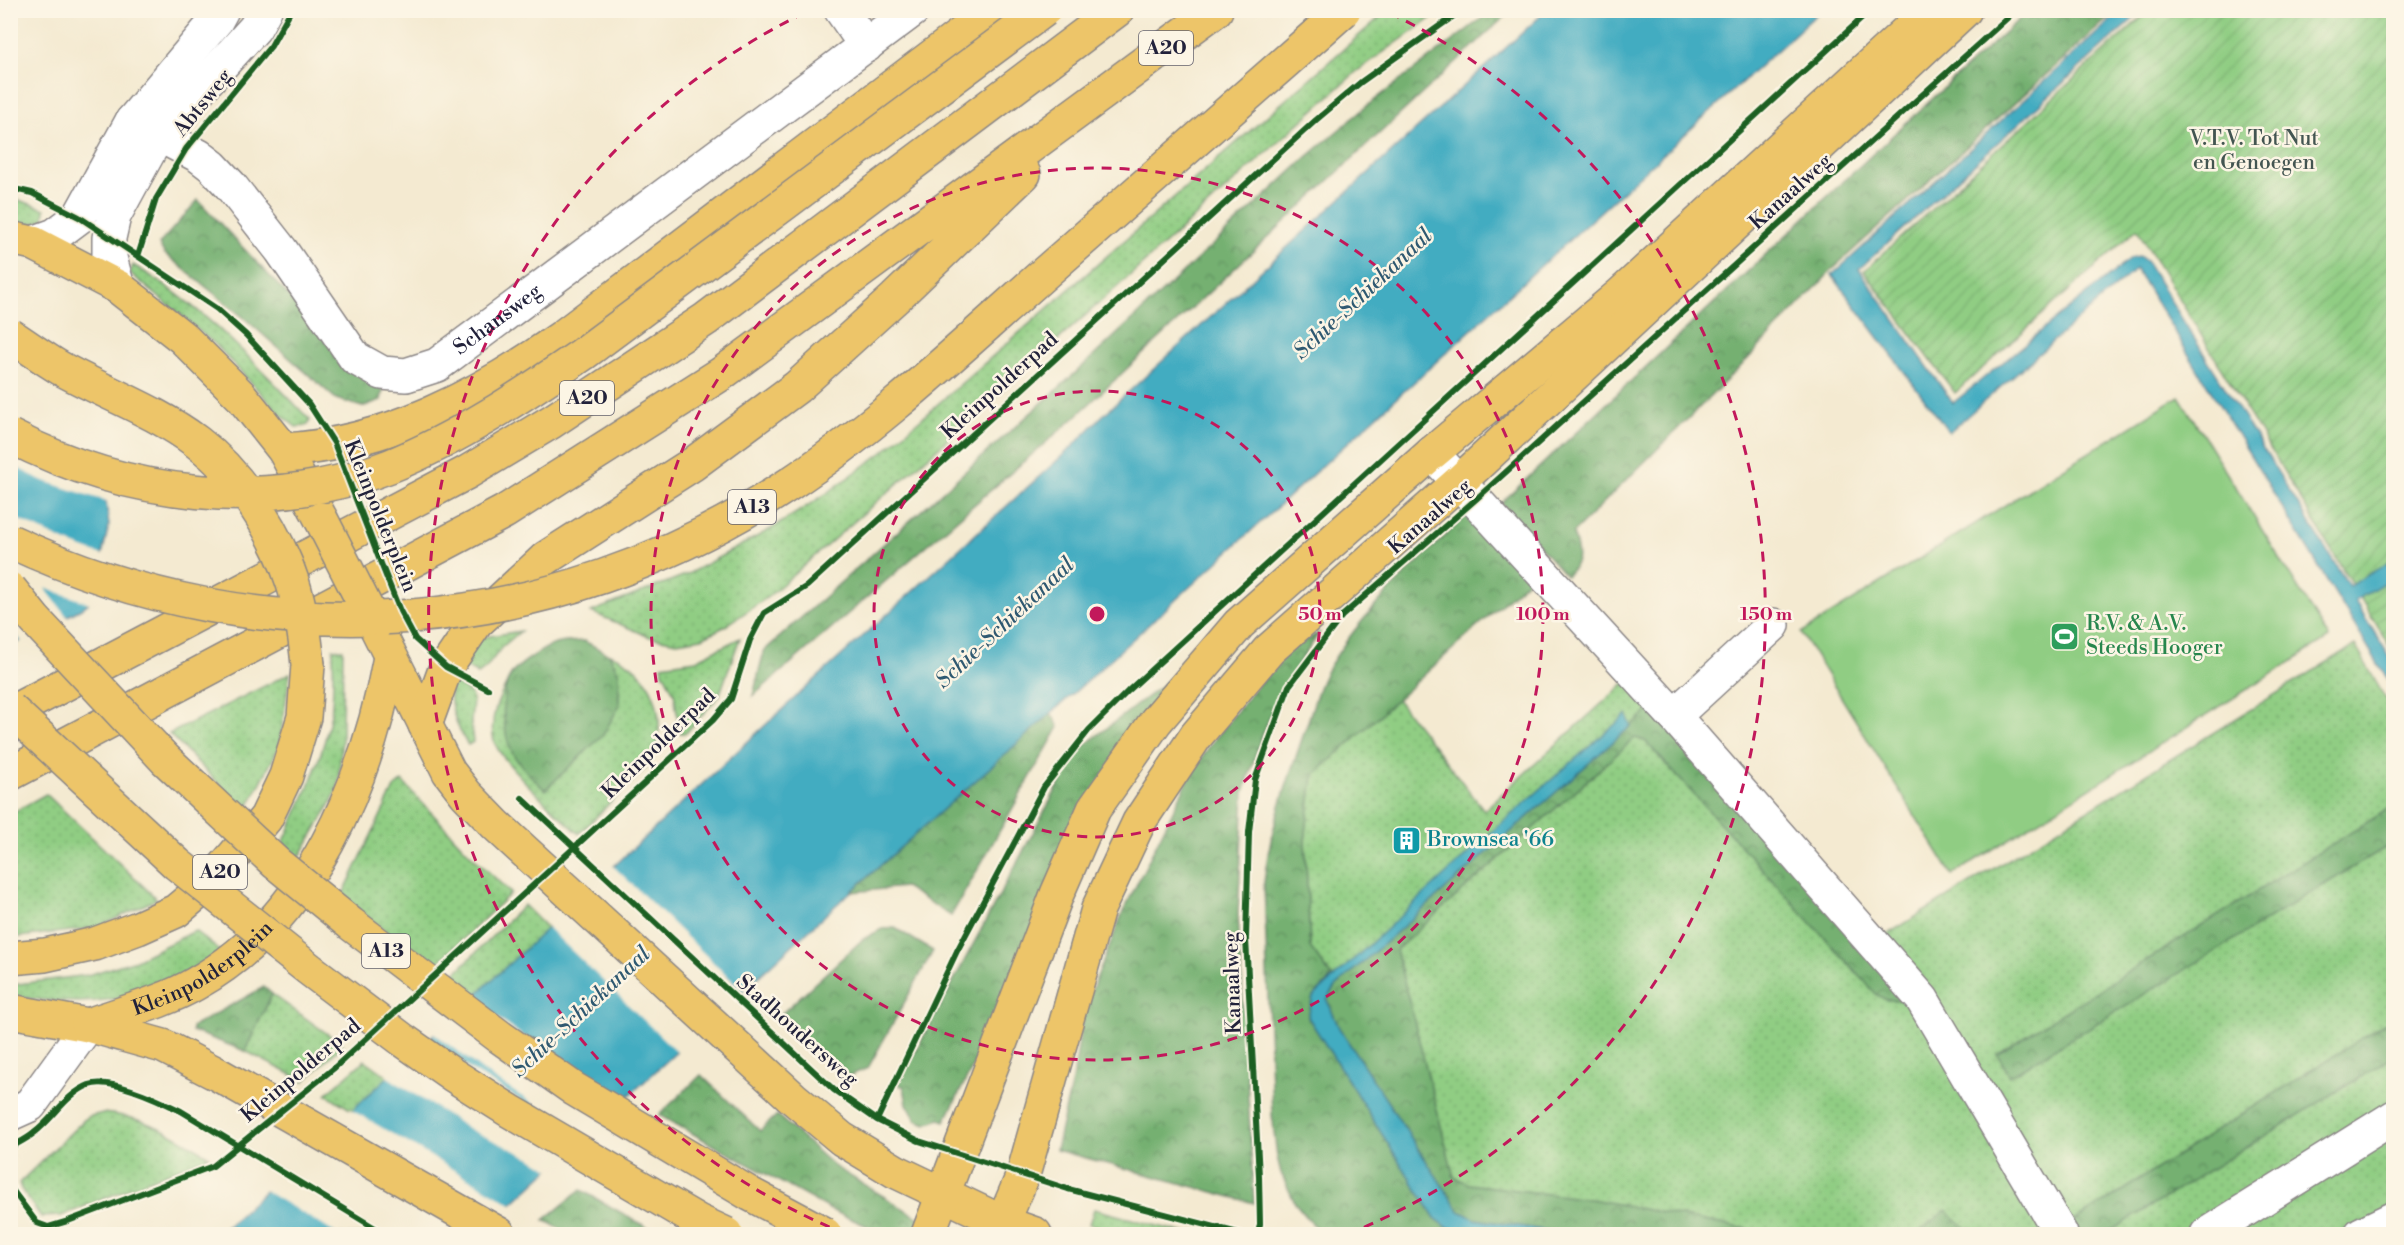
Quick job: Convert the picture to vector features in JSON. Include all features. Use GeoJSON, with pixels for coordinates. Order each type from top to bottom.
{"type":"FeatureCollection","features":[{"type":"Feature","properties":{"kind":"main road"},"geometry":{"type":"LineString","coordinates":[[284,450],[314,447],[396,428],[454,404],[508,374],[562,337],[993,10]]}},
{"type":"Feature","properties":{"kind":"main road","name":"A20"},"geometry":{"type":"LineString","coordinates":[[10,436],[48,454],[111,476],[137,483],[189,491],[239,493],[302,489],[389,466],[479,421],[521,397],[583,354],[1044,10]]}},
{"type":"Feature","properties":{"kind":"main road","name":"A20"},"geometry":{"type":"LineString","coordinates":[[10,711],[466,473],[551,422],[706,319],[1117,10]]}},
{"type":"Feature","properties":{"kind":"main road","name":"A20"},"geometry":{"type":"LineString","coordinates":[[10,774],[504,512],[721,374],[1116,86],[1216,10]]}},
{"type":"Feature","properties":{"kind":"main road","name":"A13"},"geometry":{"type":"LineString","coordinates":[[10,541],[59,563],[162,595],[224,609],[286,615],[396,617],[435,615],[533,598],[630,566],[691,539],[745,511],[789,484],[838,449],[982,328],[1344,10]]}},
{"type":"Feature","properties":{"kind":"main road","name":"Kanaalweg"},"geometry":{"type":"LineString","coordinates":[[944,1194],[1057,894],[1094,809],[1156,721],[1239,624],[1432,453],[1621,294],[1930,10]]}},
{"type":"Feature","properties":{"kind":"main road","name":"Kanaalweg"},"geometry":{"type":"LineString","coordinates":[[1001,1229],[1023,1175],[1098,909],[1138,822],[1196,736],[1269,650],[1459,482],[1965,10]]}},
{"type":"Feature","properties":{"kind":"main road","name":"A20"},"geometry":{"type":"LineString","coordinates":[[425,725],[446,667],[476,623],[546,558],[693,464],[797,387],[895,298],[1116,86]]}},
{"type":"Feature","properties":{"kind":"main road"},"geometry":{"type":"LineString","coordinates":[[22,240],[118,287],[183,338],[241,396],[284,450],[449,772],[466,794],[496,825],[793,1098],[842,1139],[895,1171],[944,1194],[1001,1229],[1035,1234]]}},
{"type":"Feature","properties":{"kind":"main road","name":"A20"},"geometry":{"type":"LineString","coordinates":[[10,335],[59,367],[148,413],[196,441],[237,478],[283,552],[299,600],[308,664],[304,717],[286,776],[266,818],[215,878],[176,911],[138,928],[94,944],[45,955],[10,958]]}},
{"type":"Feature","properties":{"kind":"main road","name":"A13"},"geometry":{"type":"LineString","coordinates":[[10,589],[35,620],[165,759],[276,862],[351,924],[500,1037],[574,1089],[721,1177],[825,1234]]}},
{"type":"Feature","properties":{"kind":"main road","name":"Kleinpolderplein"},"geometry":{"type":"LineString","coordinates":[[88,1025],[193,985],[220,969],[251,944],[276,916],[327,847],[343,815],[375,724],[390,657]]}},
{"type":"Feature","properties":{"kind":"main road"},"geometry":{"type":"LineString","coordinates":[[10,711],[177,864],[403,1040],[510,1111],[698,1221],[726,1234]]}},
{"type":"Feature","properties":{"kind":"main road"},"geometry":{"type":"LineString","coordinates":[[10,1011],[88,1025],[163,1046],[219,1075],[499,1234]]}},
{"type":"Feature","properties":{"kind":"main road"},"geometry":{"type":"LineString","coordinates":[[928,1234],[944,1194]]}},
{"type":"Feature","properties":{"kind":"street","name":"Abtsweg"},"geometry":{"type":"LineString","coordinates":[[22,240],[55,235],[79,217],[145,128],[222,10]]}},
{"type":"Feature","properties":{"kind":"street","name":"Abtsweg"},"geometry":{"type":"LineString","coordinates":[[118,287],[109,254],[109,238],[114,216],[145,128],[255,28],[265,10]]}},
{"type":"Feature","properties":{"kind":"street"},"geometry":{"type":"LineString","coordinates":[[841,10],[866,46]]}},
{"type":"Feature","properties":{"kind":"street","name":"Schansweg"},"geometry":{"type":"LineString","coordinates":[[145,128],[199,156],[230,185],[281,250],[355,358],[382,373],[406,375],[437,365],[913,10]]}},
{"type":"Feature","properties":{"kind":"street","name":"Kanaalweg"},"geometry":{"type":"LineString","coordinates":[[1432,453],[1459,482]]}},
{"type":"Feature","properties":{"kind":"street"},"geometry":{"type":"LineString","coordinates":[[1459,482],[1674,716],[1922,999],[2061,1234]]}},
{"type":"Feature","properties":{"kind":"street"},"geometry":{"type":"LineString","coordinates":[[1674,716],[1773,625]]}},
{"type":"Feature","properties":{"kind":"street"},"geometry":{"type":"LineString","coordinates":[[10,1114],[30,1105],[88,1025]]}},
{"type":"Feature","properties":{"kind":"street"},"geometry":{"type":"LineString","coordinates":[[2207,1234],[2394,1117]]}},
{"type":"Feature","properties":{"kind":"street"},"geometry":{"type":"LineString","coordinates":[[2361,1234],[2394,1218]]}},
{"type":"Feature","properties":{"kind":"green space"},"geometry":{"type":"Polygon","coordinates":[[[1493,10],[1511,11],[1073,419],[753,696],[764,651],[1072,376],[1308,156],[1368,105],[1493,10]]]}},
{"type":"Feature","properties":{"kind":"green space"},"geometry":{"type":"Polygon","coordinates":[[[1387,11],[1441,11],[1356,72],[928,457],[768,597],[724,627],[702,638],[677,642],[650,637],[591,612],[688,574],[771,529],[823,496],[883,452],[1387,11]]]}},
{"type":"Feature","properties":{"kind":"green space"},"geometry":{"type":"Polygon","coordinates":[[[2028,11],[2116,11],[1839,263],[1742,365],[1573,533],[1578,556],[1575,565],[1566,576],[1501,503],[2028,11]]]}},
{"type":"Feature","properties":{"kind":"green space","name":"V.T.V. Tot Nut en Genoegen"},"geometry":{"type":"Polygon","coordinates":[[[2148,11],[2393,11],[2393,652],[2137,229],[1955,393],[1864,271],[2148,11]]]}},
{"type":"Feature","properties":{"kind":"green space"},"geometry":{"type":"Polygon","coordinates":[[[10,197],[45,209],[44,219],[32,224],[11,222],[10,197]]]}},
{"type":"Feature","properties":{"kind":"green space"},"geometry":{"type":"Polygon","coordinates":[[[198,200],[297,305],[360,367],[385,380],[381,400],[362,407],[336,399],[243,317],[164,253],[159,244],[198,200]]]}},
{"type":"Feature","properties":{"kind":"green space"},"geometry":{"type":"Polygon","coordinates":[[[133,265],[182,298],[227,336],[310,420],[308,425],[296,427],[281,415],[216,345],[130,273],[133,265]]]}},
{"type":"Feature","properties":{"kind":"green space","name":"R.V. & A.V. Steeds Hooger"},"geometry":{"type":"Polygon","coordinates":[[[2179,396],[2329,638],[1952,875],[1801,633],[2179,396]]]}},
{"type":"Feature","properties":{"kind":"green space"},"geometry":{"type":"Polygon","coordinates":[[[1474,508],[1533,576],[1313,776],[1305,841],[1310,947],[1332,977],[1313,997],[1308,1017],[1435,1218],[1447,1227],[1469,1234],[1321,1234],[1295,1203],[1281,1173],[1277,1157],[1272,1115],[1264,883],[1270,844],[1286,787],[1325,674],[1356,628],[1374,607],[1474,508]]]}},
{"type":"Feature","properties":{"kind":"green space"},"geometry":{"type":"Polygon","coordinates":[[[521,631],[502,647],[486,668],[478,674],[461,664],[478,638],[521,631]]]}},
{"type":"Feature","properties":{"kind":"green space"},"geometry":{"type":"Polygon","coordinates":[[[1319,633],[1281,691],[1261,738],[1244,792],[1238,914],[1254,1203],[1056,1150],[1074,1072],[1084,1009],[1123,912],[1190,776],[1211,744],[1288,647],[1319,633]]]}},
{"type":"Feature","properties":{"kind":"green space"},"geometry":{"type":"Polygon","coordinates":[[[740,638],[719,696],[686,733],[680,733],[674,693],[663,672],[662,665],[696,660],[740,638]]]}},
{"type":"Feature","properties":{"kind":"green space"},"geometry":{"type":"Polygon","coordinates":[[[584,641],[609,654],[619,674],[619,706],[603,735],[545,790],[519,762],[509,744],[504,713],[507,683],[514,671],[541,651],[555,644],[584,641]]]}},
{"type":"Feature","properties":{"kind":"green space"},"geometry":{"type":"Polygon","coordinates":[[[2355,645],[2393,712],[2393,1234],[1513,1234],[1408,1163],[1310,947],[1305,841],[1312,776],[1397,699],[1484,810],[1629,679],[1870,945],[2355,645]]]}},
{"type":"Feature","properties":{"kind":"green space"},"geometry":{"type":"Polygon","coordinates":[[[333,649],[343,649],[342,739],[338,787],[299,858],[283,843],[323,747],[333,698],[333,649]]]}},
{"type":"Feature","properties":{"kind":"green space"},"geometry":{"type":"Polygon","coordinates":[[[609,654],[625,661],[648,683],[658,713],[657,746],[651,762],[579,834],[507,762],[494,741],[494,715],[511,675],[505,714],[512,752],[619,674],[609,654]]]}},
{"type":"Feature","properties":{"kind":"green space"},"geometry":{"type":"Polygon","coordinates":[[[1191,663],[1078,860],[945,1121],[940,1119],[926,1124],[916,1120],[907,1104],[904,1087],[898,1084],[1077,751],[1191,663]]]}},
{"type":"Feature","properties":{"kind":"green space"},"geometry":{"type":"Polygon","coordinates":[[[290,673],[279,747],[246,811],[169,734],[290,673]]]}},
{"type":"Feature","properties":{"kind":"green space"},"geometry":{"type":"Polygon","coordinates":[[[451,681],[470,692],[473,700],[471,722],[473,742],[468,745],[454,714],[450,697],[451,681]]]}},
{"type":"Feature","properties":{"kind":"green space"},"geometry":{"type":"Polygon","coordinates":[[[1649,710],[1915,1000],[1886,1000],[1877,995],[1645,741],[1635,738],[1396,950],[1454,1177],[1469,1184],[1597,1200],[1771,1234],[1567,1234],[1475,1219],[1459,1211],[1339,1028],[1327,1000],[1337,985],[1649,710]]]}},
{"type":"Feature","properties":{"kind":"green space"},"geometry":{"type":"Polygon","coordinates":[[[1051,713],[1059,727],[951,916],[905,887],[851,892],[1051,713]]]}},
{"type":"Feature","properties":{"kind":"green space"},"geometry":{"type":"Polygon","coordinates":[[[402,781],[469,853],[511,893],[432,969],[342,896],[394,788],[402,781]]]}},
{"type":"Feature","properties":{"kind":"green space"},"geometry":{"type":"Polygon","coordinates":[[[46,794],[157,899],[96,928],[11,938],[10,814],[46,794]]]}},
{"type":"Feature","properties":{"kind":"green space"},"geometry":{"type":"Polygon","coordinates":[[[2393,806],[2393,843],[2010,1076],[1997,1054],[2393,806]]]}},
{"type":"Feature","properties":{"kind":"green space"},"geometry":{"type":"Polygon","coordinates":[[[524,905],[548,929],[472,999],[447,981],[524,905]]]}},
{"type":"Feature","properties":{"kind":"green space"},"geometry":{"type":"Polygon","coordinates":[[[895,928],[933,951],[868,1068],[849,1076],[805,1042],[779,1016],[863,939],[882,929],[895,928]]]}},
{"type":"Feature","properties":{"kind":"green space"},"geometry":{"type":"Polygon","coordinates":[[[195,931],[225,955],[140,992],[108,1000],[76,1002],[11,996],[11,985],[88,975],[136,960],[195,931]]]}},
{"type":"Feature","properties":{"kind":"green space"},"geometry":{"type":"Polygon","coordinates":[[[264,987],[272,994],[245,1051],[192,1031],[192,1027],[264,987]]]}},
{"type":"Feature","properties":{"kind":"green space"},"geometry":{"type":"Polygon","coordinates":[[[272,994],[343,1045],[304,1081],[245,1051],[272,994]]]}},
{"type":"Feature","properties":{"kind":"green space"},"geometry":{"type":"Polygon","coordinates":[[[2393,1018],[2393,1057],[2106,1234],[2078,1234],[2071,1223],[2393,1018]]]}},
{"type":"Feature","properties":{"kind":"green space"},"geometry":{"type":"Polygon","coordinates":[[[365,1060],[389,1077],[353,1111],[326,1094],[365,1060]]]}},
{"type":"Feature","properties":{"kind":"green space"},"geometry":{"type":"Polygon","coordinates":[[[701,1075],[760,1131],[777,1115],[835,1167],[921,1219],[914,1234],[885,1234],[831,1210],[659,1115],[701,1075]]]}},
{"type":"Feature","properties":{"kind":"green space"},"geometry":{"type":"Polygon","coordinates":[[[103,1113],[146,1122],[209,1156],[61,1216],[41,1217],[19,1183],[87,1117],[103,1113]]]}},
{"type":"Feature","properties":{"kind":"green space"},"geometry":{"type":"Polygon","coordinates":[[[581,1190],[659,1234],[569,1234],[544,1220],[581,1190]]]}},
{"type":"Feature","properties":{"kind":"green space"},"geometry":{"type":"Polygon","coordinates":[[[1094,1209],[1188,1234],[1127,1234],[1089,1224],[1094,1209]]]}},
{"type":"Feature","properties":{"kind":"green space"},"geometry":{"type":"Polygon","coordinates":[[[1946,1210],[1972,1234],[1916,1234],[1946,1210]]]}},
{"type":"Feature","properties":{"kind":"water","name":"Schie-Schiekanaal"},"geometry":{"type":"Polygon","coordinates":[[[1546,11],[1820,11],[1076,691],[835,906],[479,1234],[219,1234],[787,705],[1073,446],[1100,418],[1546,11]]]}},
{"type":"Feature","properties":{"kind":"water"},"geometry":{"type":"Polygon","coordinates":[[[2121,11],[2142,11],[1859,269],[1953,403],[2131,258],[2139,256],[2146,261],[2349,586],[2393,560],[2393,577],[2355,601],[2393,662],[2393,688],[2136,269],[1949,432],[1832,275],[2121,11]]]}},
{"type":"Feature","properties":{"kind":"water"},"geometry":{"type":"Polygon","coordinates":[[[11,433],[106,501],[109,525],[91,601],[81,609],[11,646],[11,433]]]}},
{"type":"Feature","properties":{"kind":"water"},"geometry":{"type":"Polygon","coordinates":[[[1627,714],[1631,726],[1337,985],[1327,1000],[1339,1028],[1459,1211],[1475,1219],[1567,1234],[1469,1234],[1447,1227],[1435,1218],[1308,1017],[1313,997],[1497,827],[1627,714]]]}},
{"type":"Feature","properties":{"kind":"pier"},"geometry":{"type":"Polygon","coordinates":[[[10,430],[67,435],[83,473],[95,482],[109,502],[41,480],[10,464],[10,430]]]}},
{"type":"Feature","properties":{"kind":"pier"},"geometry":{"type":"Polygon","coordinates":[[[11,516],[66,542],[105,556],[92,604],[45,588],[69,619],[23,643],[11,629],[11,516]]]}},
{"type":"Feature","properties":{"kind":"pier"},"geometry":{"type":"Polygon","coordinates":[[[612,865],[746,994],[680,1055],[546,926],[612,865]]]}},
{"type":"Feature","properties":{"kind":"pier"},"geometry":{"type":"Polygon","coordinates":[[[469,998],[591,1084],[626,1104],[588,1139],[493,1078],[432,1032],[469,998]]]}},
{"type":"Feature","properties":{"kind":"pier"},"geometry":{"type":"Polygon","coordinates":[[[423,1041],[586,1140],[553,1171],[471,1130],[386,1076],[423,1041]]]}},
{"type":"Feature","properties":{"kind":"pier"},"geometry":{"type":"Polygon","coordinates":[[[350,1109],[515,1206],[484,1234],[337,1234],[264,1190],[350,1109]]]}},
{"type":"Feature","properties":{"kind":"cycle path"},"geometry":{"type":"LineString","coordinates":[[138,256],[156,199],[186,149],[271,46],[291,10]]}},
{"type":"Feature","properties":{"kind":"cycle path","name":"Kleinpolderpad"},"geometry":{"type":"LineString","coordinates":[[10,1187],[37,1223],[48,1227],[68,1221],[213,1166],[333,1069],[713,720],[731,699],[750,640],[764,613],[807,586],[1316,120],[1361,82],[1462,10]]}},
{"type":"Feature","properties":{"kind":"cycle path"},"geometry":{"type":"LineString","coordinates":[[877,1120],[957,951],[1044,787],[1089,730],[1128,691],[1871,10]]}},
{"type":"Feature","properties":{"kind":"cycle path"},"geometry":{"type":"LineString","coordinates":[[1258,1234],[1260,1224],[1259,1176],[1246,939],[1249,832],[1255,780],[1289,686],[1342,616],[1475,500],[2016,10]]}},
{"type":"Feature","properties":{"kind":"cycle path"},"geometry":{"type":"LineString","coordinates":[[10,188],[32,193],[79,217],[217,309],[246,335],[309,404],[334,443],[400,611],[415,639],[446,667],[488,689]]}},
{"type":"Feature","properties":{"kind":"cycle path","name":"Stadhoudersweg"},"geometry":{"type":"LineString","coordinates":[[522,798],[834,1090],[877,1120],[919,1141],[1068,1189],[1242,1234]]}},
{"type":"Feature","properties":{"kind":"cycle path"},"geometry":{"type":"LineString","coordinates":[[10,1148],[41,1127],[73,1094],[89,1085],[110,1084],[149,1096],[181,1111],[385,1234]]}},
{"type":"Feature","properties":{"kind":"place","name":"R.V. & A.V. Steeds Hooger"},"geometry":{"type":"Point","coordinates":[2065,636]}},
{"type":"Feature","properties":{"kind":"place","name":"Brownsea '66"},"geometry":{"type":"Point","coordinates":[1406,840]}}]}
